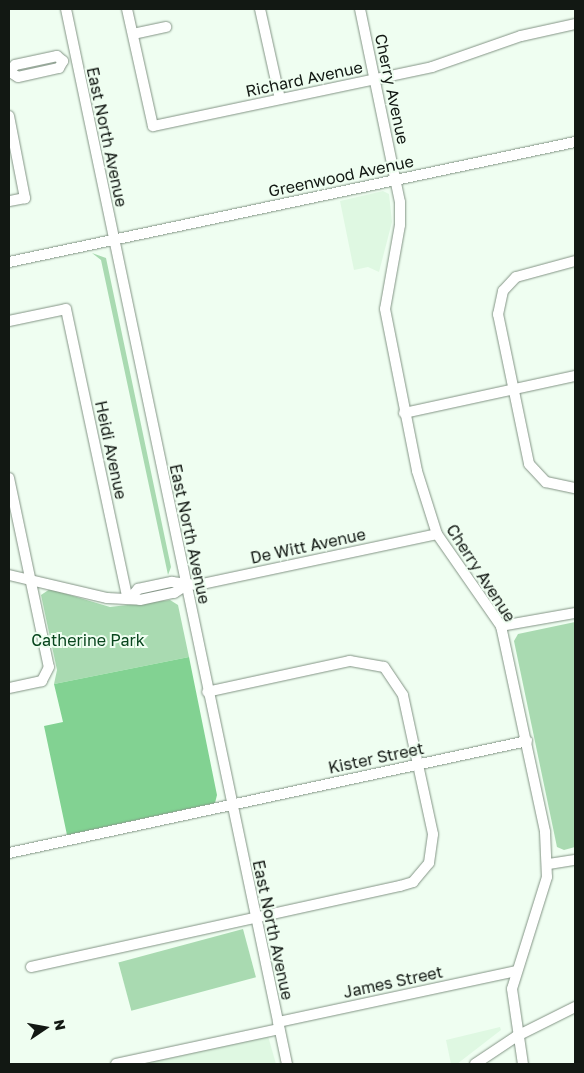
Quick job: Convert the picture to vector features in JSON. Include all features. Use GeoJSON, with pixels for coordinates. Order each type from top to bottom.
{"type":"FeatureCollection","features":[{"type":"Feature","properties":{"kind":"street","name":"East North Avenue"},"geometry":{"type":"LineString","coordinates":[[66,9],[207,692],[287,1064]]}},
{"type":"Feature","properties":{"kind":"street"},"geometry":{"type":"LineString","coordinates":[[128,9],[133,34],[166,27]]}},
{"type":"Feature","properties":{"kind":"street"},"geometry":{"type":"LineString","coordinates":[[260,9],[280,99]]}},
{"type":"Feature","properties":{"kind":"street","name":"Cherry Avenue"},"geometry":{"type":"LineString","coordinates":[[360,9],[395,180],[400,225],[385,309],[404,413],[437,534],[501,626],[527,741],[549,864],[516,971],[512,1004],[523,1064]]}},
{"type":"Feature","properties":{"kind":"street","name":"Richard Avenue"},"geometry":{"type":"LineString","coordinates":[[133,34],[153,126],[446,64],[521,36],[575,24]]}},
{"type":"Feature","properties":{"kind":"street"},"geometry":{"type":"LineString","coordinates":[[10,72],[15,64],[57,56],[63,61],[75,58]]}},
{"type":"Feature","properties":{"kind":"street"},"geometry":{"type":"LineString","coordinates":[[9,116],[25,198],[9,201]]}},
{"type":"Feature","properties":{"kind":"street","name":"Greenwood Avenue"},"geometry":{"type":"LineString","coordinates":[[9,262],[575,142]]}},
{"type":"Feature","properties":{"kind":"street"},"geometry":{"type":"LineString","coordinates":[[575,261],[522,273],[504,291],[498,314],[530,464],[546,482],[575,488]]}},
{"type":"Feature","properties":{"kind":"street","name":"Heidi Avenue"},"geometry":{"type":"LineString","coordinates":[[9,321],[66,309],[129,597]]}},
{"type":"Feature","properties":{"kind":"street"},"geometry":{"type":"LineString","coordinates":[[404,413],[575,376]]}},
{"type":"Feature","properties":{"kind":"street"},"geometry":{"type":"LineString","coordinates":[[9,478],[48,675],[9,688]]}},
{"type":"Feature","properties":{"kind":"street","name":"De Witt Avenue"},"geometry":{"type":"LineString","coordinates":[[9,575],[29,577],[95,597],[129,597],[138,589],[172,582],[185,586],[437,534]]}},
{"type":"Feature","properties":{"kind":"street"},"geometry":{"type":"LineString","coordinates":[[501,626],[575,614]]}},
{"type":"Feature","properties":{"kind":"street"},"geometry":{"type":"LineString","coordinates":[[31,967],[400,886],[423,872],[433,851],[432,834],[418,765],[398,684],[375,663],[350,661],[207,692]]}},
{"type":"Feature","properties":{"kind":"street","name":"Kister Street"},"geometry":{"type":"LineString","coordinates":[[9,853],[527,741]]}},
{"type":"Feature","properties":{"kind":"street"},"geometry":{"type":"LineString","coordinates":[[549,864],[575,860]]}},
{"type":"Feature","properties":{"kind":"street","name":"James Street"},"geometry":{"type":"LineString","coordinates":[[116,1064],[516,971]]}},
{"type":"Feature","properties":{"kind":"street"},"geometry":{"type":"LineString","coordinates":[[476,1064],[517,1036],[575,1007]]}},
{"type":"Feature","properties":{"kind":"shaded area"},"geometry":{"type":"Polygon","coordinates":[[[383,191],[389,194],[392,222],[379,272],[368,267],[354,270],[340,201],[383,191]]]}},
{"type":"Feature","properties":{"kind":"shaded area"},"geometry":{"type":"Polygon","coordinates":[[[189,657],[217,795],[215,803],[67,835],[44,726],[63,722],[54,684],[189,657]]]}},
{"type":"Feature","properties":{"kind":"shaded area"},"geometry":{"type":"Polygon","coordinates":[[[500,1027],[501,1030],[457,1064],[451,1064],[446,1040],[500,1027]]]}},
{"type":"Feature","properties":{"kind":"shaded area"},"geometry":{"type":"Polygon","coordinates":[[[268,1036],[276,1064],[144,1064],[268,1036]]]}},
{"type":"Feature","properties":{"kind":"green space"},"geometry":{"type":"Polygon","coordinates":[[[92,253],[106,258],[171,567],[168,575],[101,260],[92,253]]]}},
{"type":"Feature","properties":{"kind":"green space","name":"Catherine Park"},"geometry":{"type":"Polygon","coordinates":[[[50,589],[110,607],[170,600],[178,605],[189,657],[54,684],[57,670],[41,595],[50,589]]]}},
{"type":"Feature","properties":{"kind":"green space"},"geometry":{"type":"Polygon","coordinates":[[[575,622],[575,847],[564,850],[557,847],[514,641],[518,634],[575,622]]]}},
{"type":"Feature","properties":{"kind":"green space"},"geometry":{"type":"Polygon","coordinates":[[[243,929],[256,977],[131,1011],[118,962],[243,929]]]}}]}
